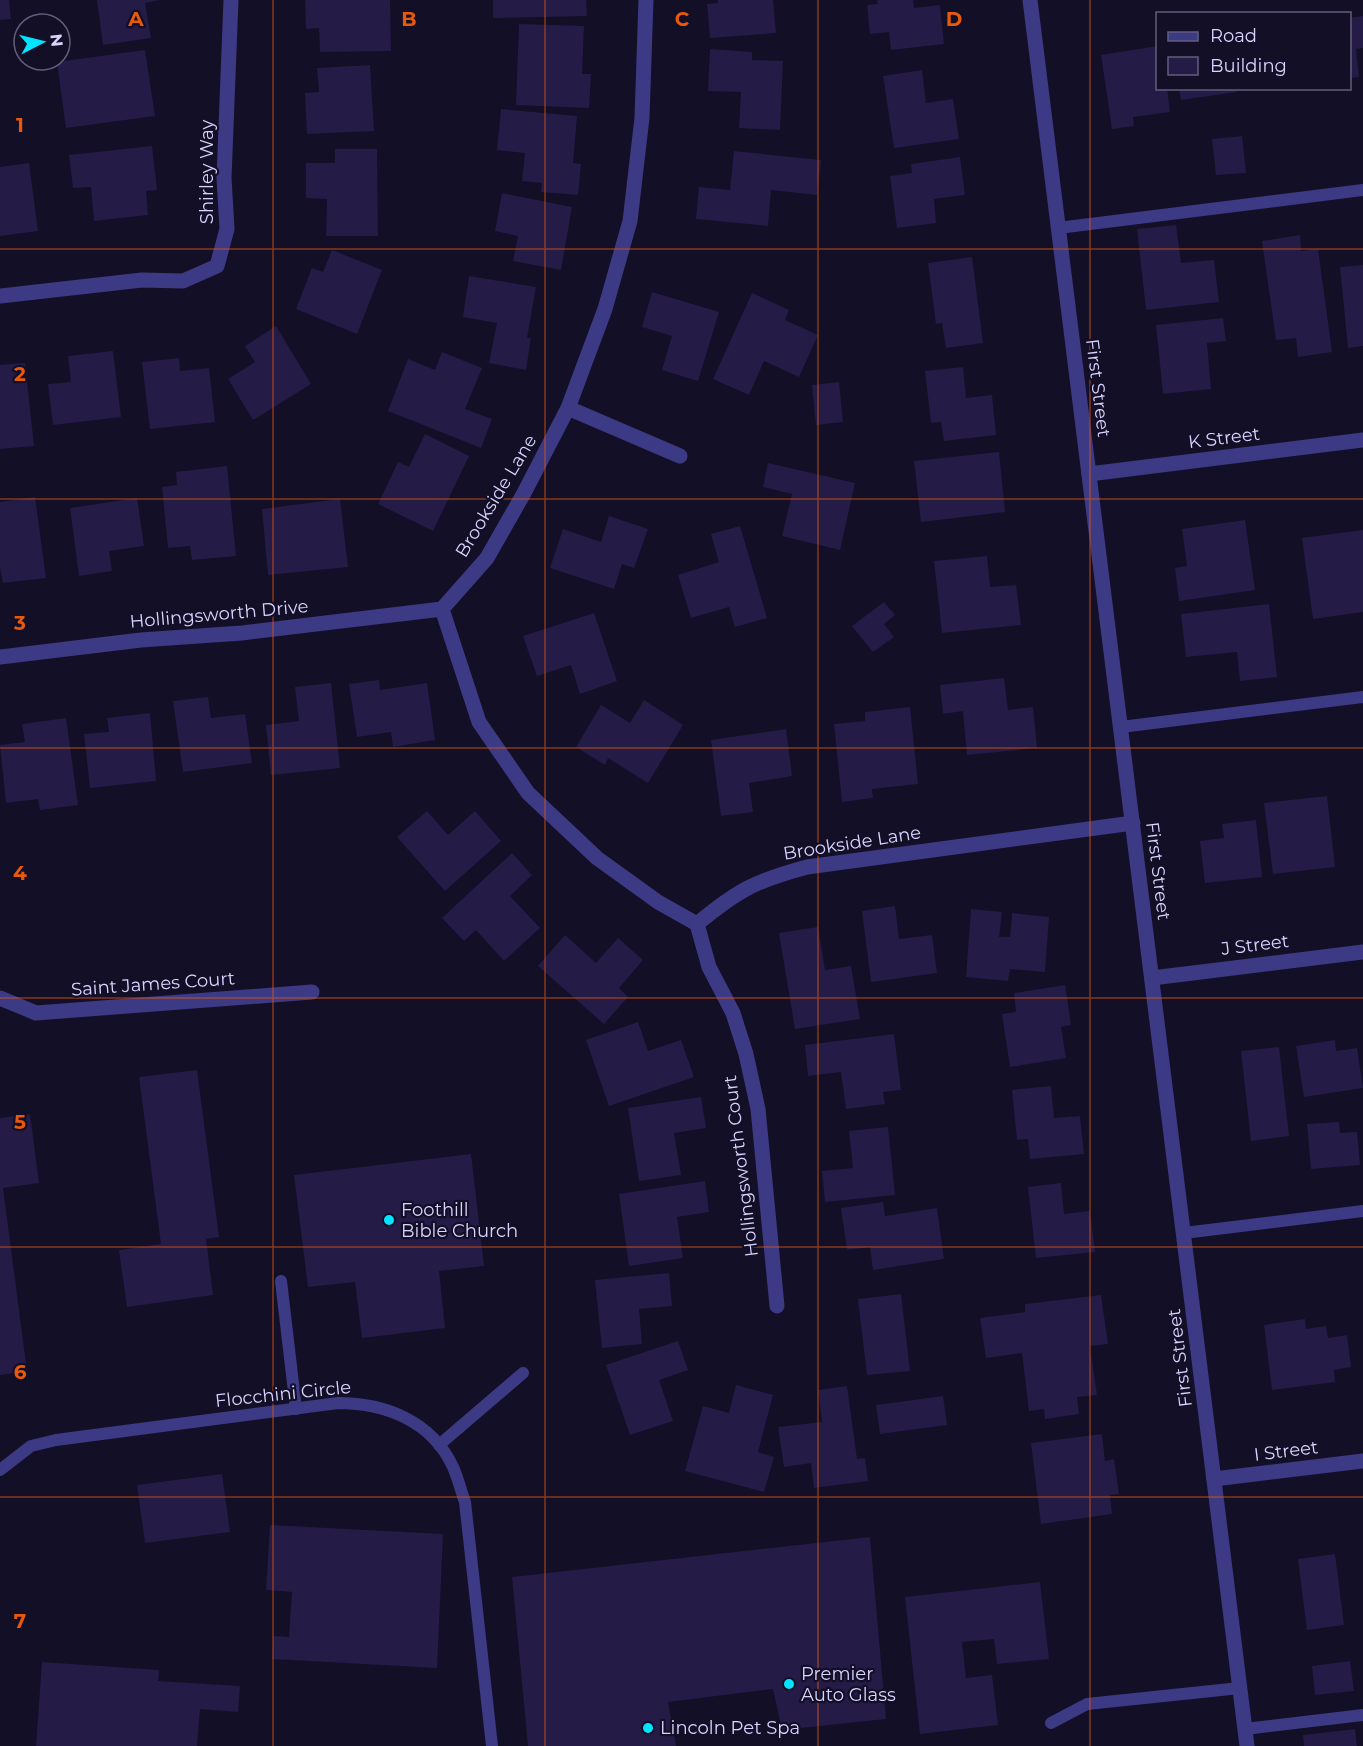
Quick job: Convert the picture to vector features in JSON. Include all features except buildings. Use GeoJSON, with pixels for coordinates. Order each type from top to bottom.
{"type":"FeatureCollection","features":[{"type":"Feature","properties":{"kind":"street","name":"Shirley Way"},"geometry":{"type":"LineString","coordinates":[[0,296],[142,279],[183,281],[217,266],[227,229],[224,178],[231,0]]}},
{"type":"Feature","properties":{"kind":"street","name":"Brookside Lane"},"geometry":{"type":"LineString","coordinates":[[442,609],[486,558],[568,408],[605,309],[630,221],[642,118],[646,0]]}},
{"type":"Feature","properties":{"kind":"street","name":"First Street"},"geometry":{"type":"LineString","coordinates":[[1030,0],[1248,1746]]}},
{"type":"Feature","properties":{"kind":"street"},"geometry":{"type":"LineString","coordinates":[[568,408],[680,456]]}},
{"type":"Feature","properties":{"kind":"street","name":"K Street"},"geometry":{"type":"LineString","coordinates":[[1089,474],[1363,440]]}},
{"type":"Feature","properties":{"kind":"street"},"geometry":{"type":"LineString","coordinates":[[442,609],[479,722],[528,793],[597,858],[658,902],[697,924]]}},
{"type":"Feature","properties":{"kind":"street","name":"Hollingsworth Drive"},"geometry":{"type":"LineString","coordinates":[[0,657],[141,640],[242,633],[442,609]]}},
{"type":"Feature","properties":{"kind":"street","name":"Brookside Lane"},"geometry":{"type":"LineString","coordinates":[[697,924],[734,894],[765,878],[807,867],[1133,824]]}},
{"type":"Feature","properties":{"kind":"street","name":"Hollingsworth Court"},"geometry":{"type":"LineString","coordinates":[[697,924],[709,967],[733,1013],[747,1054],[758,1109],[777,1306]]}},
{"type":"Feature","properties":{"kind":"street","name":"J Street"},"geometry":{"type":"LineString","coordinates":[[1152,978],[1363,952]]}},
{"type":"Feature","properties":{"kind":"street","name":"Saint James Court"},"geometry":{"type":"LineString","coordinates":[[0,998],[36,1013],[312,992]]}},
{"type":"Feature","properties":{"kind":"street","name":"I Street"},"geometry":{"type":"LineString","coordinates":[[1214,1479],[1363,1461]]}},
{"type":"Feature","properties":{"kind":"lane"},"geometry":{"type":"LineString","coordinates":[[1059,228],[1363,190]]}},
{"type":"Feature","properties":{"kind":"lane"},"geometry":{"type":"LineString","coordinates":[[1121,727],[1363,697]]}},
{"type":"Feature","properties":{"kind":"lane"},"geometry":{"type":"LineString","coordinates":[[1184,1233],[1363,1211]]}},
{"type":"Feature","properties":{"kind":"lane"},"geometry":{"type":"LineString","coordinates":[[281,1281],[296,1408]]}},
{"type":"Feature","properties":{"kind":"lane"},"geometry":{"type":"LineString","coordinates":[[439,1445],[523,1373]]}},
{"type":"Feature","properties":{"kind":"lane","name":"Flocchini Circle"},"geometry":{"type":"LineString","coordinates":[[0,1470],[31,1446],[56,1440],[296,1408],[365,1403],[392,1410],[421,1428],[439,1445],[453,1466],[465,1502],[492,1746]]}},
{"type":"Feature","properties":{"kind":"lane"},"geometry":{"type":"LineString","coordinates":[[1051,1723],[1087,1704],[1240,1688]]}},
{"type":"Feature","properties":{"kind":"lane"},"geometry":{"type":"LineString","coordinates":[[1245,1729],[1363,1715]]}},
{"type":"Feature","properties":{"kind":"place","name":"Foothill Bible Church"},"geometry":{"type":"Point","coordinates":[389,1220]}},
{"type":"Feature","properties":{"kind":"place","name":"Premier Auto Glass"},"geometry":{"type":"Point","coordinates":[789,1684]}},
{"type":"Feature","properties":{"kind":"place","name":"Lincoln Pet Spa"},"geometry":{"type":"Point","coordinates":[648,1728]}}]}
